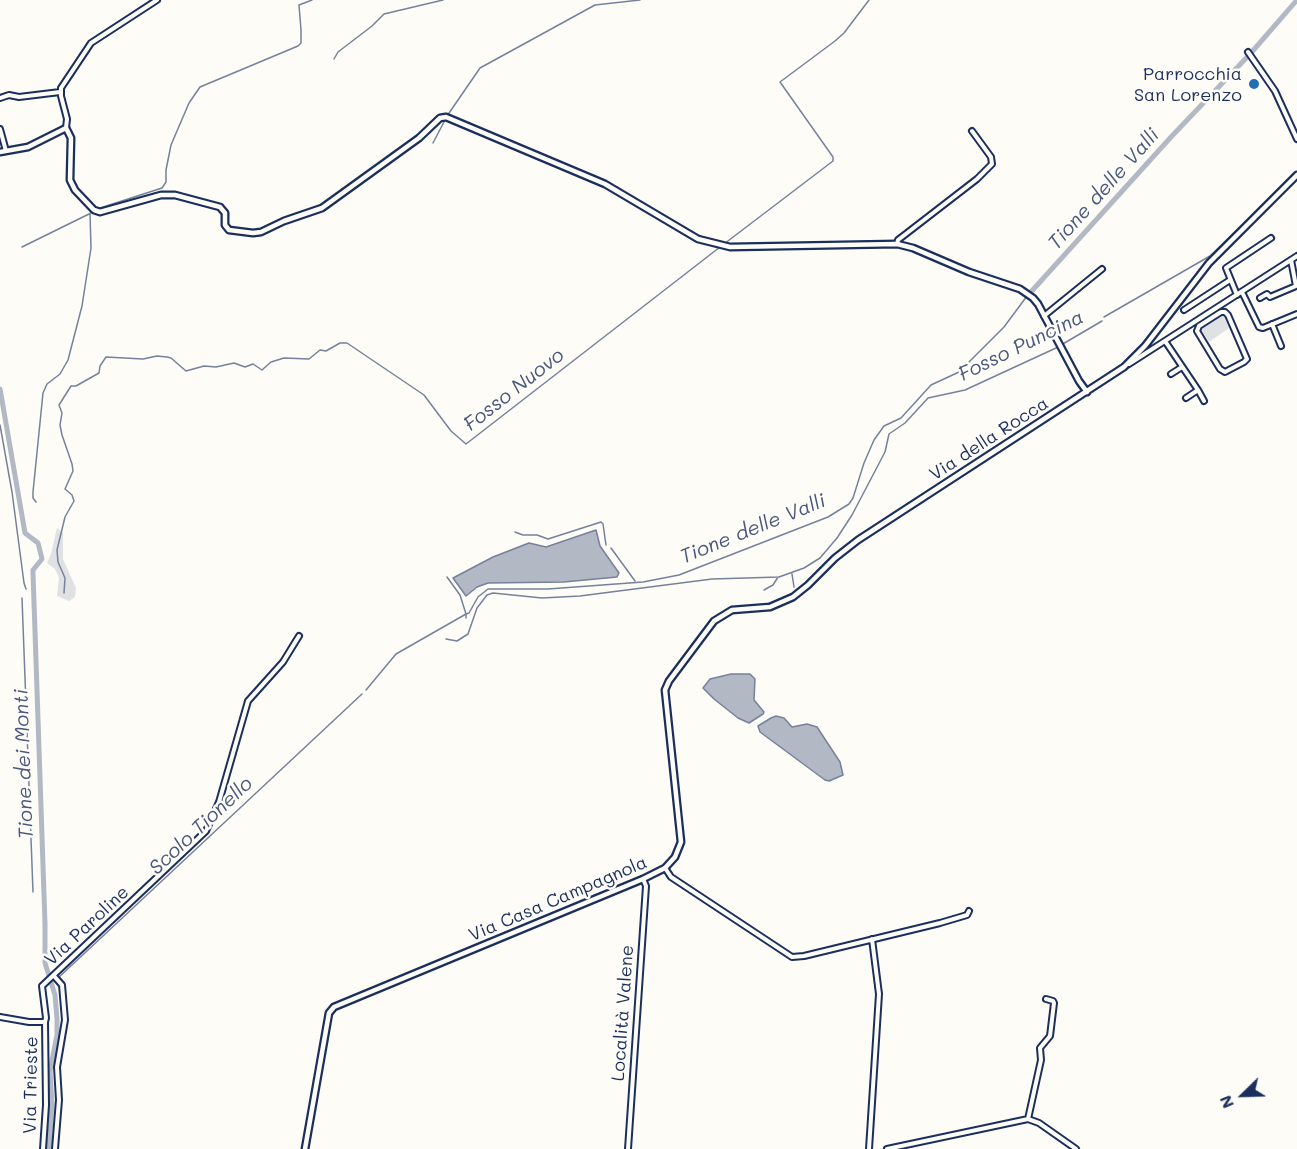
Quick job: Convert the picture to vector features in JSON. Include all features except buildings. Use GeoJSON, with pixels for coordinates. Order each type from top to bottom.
{"type":"FeatureCollection","features":[{"type":"Feature","properties":{"kind":"street"},"geometry":{"type":"LineString","coordinates":[[158,0],[91,43],[60,92],[66,115],[66,128],[71,138],[70,180],[75,190],[93,210],[100,212],[167,194],[220,207],[225,213],[225,225],[229,230],[261,232],[327,204],[446,117],[605,184],[683,231],[716,244],[730,247],[897,244],[913,248],[969,272],[1008,284],[1033,298],[1078,381],[1087,392]]}},
{"type":"Feature","properties":{"kind":"street"},"geometry":{"type":"LineString","coordinates":[[1249,54],[1275,91],[1297,139]]}},
{"type":"Feature","properties":{"kind":"street"},"geometry":{"type":"LineString","coordinates":[[0,98],[9,95],[19,97],[60,92]]}},
{"type":"Feature","properties":{"kind":"street"},"geometry":{"type":"LineString","coordinates":[[0,152],[28,147],[66,128]]}},
{"type":"Feature","properties":{"kind":"street"},"geometry":{"type":"LineString","coordinates":[[0,129],[6,152]]}},
{"type":"Feature","properties":{"kind":"street"},"geometry":{"type":"LineString","coordinates":[[897,244],[898,240],[977,179],[992,164],[991,157],[972,131]]}},
{"type":"Feature","properties":{"kind":"street","name":"Via della Rocca"},"geometry":{"type":"LineString","coordinates":[[669,681],[706,629],[718,617],[740,609],[770,607],[793,597],[847,548],[1128,364],[1209,263],[1297,175]]}},
{"type":"Feature","properties":{"kind":"street"},"geometry":{"type":"LineString","coordinates":[[1271,238],[1227,267],[1226,270],[1257,326],[1261,328],[1297,314]]}},
{"type":"Feature","properties":{"kind":"street"},"geometry":{"type":"LineString","coordinates":[[1128,364],[1207,317],[1239,293],[1297,256]]}},
{"type":"Feature","properties":{"kind":"street"},"geometry":{"type":"LineString","coordinates":[[1260,298],[1267,294],[1270,297],[1296,286],[1291,260]]}},
{"type":"Feature","properties":{"kind":"street"},"geometry":{"type":"LineString","coordinates":[[1044,317],[1102,269]]}},
{"type":"Feature","properties":{"kind":"street"},"geometry":{"type":"LineString","coordinates":[[1184,310],[1230,280]]}},
{"type":"Feature","properties":{"kind":"street"},"geometry":{"type":"LineString","coordinates":[[1221,312],[1227,313],[1246,356],[1245,361],[1222,372],[1197,331],[1197,327],[1207,317],[1221,312]]}},
{"type":"Feature","properties":{"kind":"street"},"geometry":{"type":"LineString","coordinates":[[1272,324],[1281,346]]}},
{"type":"Feature","properties":{"kind":"street"},"geometry":{"type":"LineString","coordinates":[[1154,334],[1156,341],[1165,341]]}},
{"type":"Feature","properties":{"kind":"street"},"geometry":{"type":"LineString","coordinates":[[1154,348],[1146,350],[1145,345],[1165,341]]}},
{"type":"Feature","properties":{"kind":"street"},"geometry":{"type":"LineString","coordinates":[[1165,341],[1204,401]]}},
{"type":"Feature","properties":{"kind":"street"},"geometry":{"type":"LineString","coordinates":[[1170,374],[1182,367]]}},
{"type":"Feature","properties":{"kind":"street"},"geometry":{"type":"LineString","coordinates":[[1186,398],[1198,390]]}},
{"type":"Feature","properties":{"kind":"street","name":"Via Paroline"},"geometry":{"type":"LineString","coordinates":[[45,1022],[42,986],[206,831],[219,802],[248,701],[283,662],[299,636]]}},
{"type":"Feature","properties":{"kind":"street","name":"Via Casa Campagnola"},"geometry":{"type":"LineString","coordinates":[[305,1149],[329,1013],[334,1007],[348,999],[643,879],[665,868],[675,857],[681,842],[666,706],[666,690],[669,681]]}},
{"type":"Feature","properties":{"kind":"street"},"geometry":{"type":"LineString","coordinates":[[665,868],[671,877],[792,957],[953,919],[967,915],[969,911]]}},
{"type":"Feature","properties":{"kind":"street","name":"Località Valene"},"geometry":{"type":"LineString","coordinates":[[628,1149],[646,886],[643,879]]}},
{"type":"Feature","properties":{"kind":"street"},"geometry":{"type":"LineString","coordinates":[[869,1149],[879,994],[872,939]]}},
{"type":"Feature","properties":{"kind":"street"},"geometry":{"type":"LineString","coordinates":[[54,976],[62,985],[64,1020],[57,1066],[58,1110],[55,1149]]}},
{"type":"Feature","properties":{"kind":"street"},"geometry":{"type":"LineString","coordinates":[[1028,1119],[1041,1060],[1040,1048],[1050,1036],[1054,1003],[1046,999]]}},
{"type":"Feature","properties":{"kind":"street"},"geometry":{"type":"LineString","coordinates":[[0,1017],[45,1022]]}},
{"type":"Feature","properties":{"kind":"street","name":"Via Trieste"},"geometry":{"type":"LineString","coordinates":[[43,1149],[46,1105],[45,1022]]}},
{"type":"Feature","properties":{"kind":"street"},"geometry":{"type":"LineString","coordinates":[[887,1149],[1028,1119],[1039,1122],[1076,1149]]}},
{"type":"Feature","properties":{"kind":"shaded area"},"geometry":{"type":"Polygon","coordinates":[[[1223,314],[1229,328],[1209,342],[1200,328],[1223,314]]]}},
{"type":"Feature","properties":{"kind":"shaded area"},"geometry":{"type":"Polygon","coordinates":[[[57,528],[63,533],[63,559],[76,588],[75,597],[69,601],[57,596],[59,578],[55,569],[47,563],[57,528]]]}},
{"type":"Feature","properties":{"kind":"shaded area"},"geometry":{"type":"Polygon","coordinates":[[[596,530],[600,546],[619,573],[617,577],[564,582],[488,583],[477,587],[466,596],[453,578],[493,557],[529,543],[546,547],[596,530]]]}},
{"type":"Feature","properties":{"kind":"shaded area"},"geometry":{"type":"Polygon","coordinates":[[[731,674],[750,674],[755,679],[754,700],[764,712],[749,723],[738,718],[703,688],[710,679],[731,674]]]}},
{"type":"Feature","properties":{"kind":"shaded area"},"geometry":{"type":"Polygon","coordinates":[[[776,716],[784,718],[792,727],[807,724],[817,727],[840,762],[843,775],[829,781],[825,780],[760,732],[758,726],[776,716]]]}},
{"type":"Feature","properties":{"kind":"waterway"},"geometry":{"type":"LineString","coordinates":[[97,209],[162,188],[166,182],[171,145],[189,103],[200,87],[298,46],[301,43],[299,5],[312,0]]}},
{"type":"Feature","properties":{"kind":"waterway"},"geometry":{"type":"LineString","coordinates":[[334,59],[338,52],[384,14],[443,0]]}},
{"type":"Feature","properties":{"kind":"waterway"},"geometry":{"type":"LineString","coordinates":[[447,116],[480,68],[595,5],[640,0]]}},
{"type":"Feature","properties":{"kind":"waterway","name":"Fosso Nuovo"},"geometry":{"type":"LineString","coordinates":[[724,244],[833,161],[833,157],[780,82],[844,33],[869,0]]}},
{"type":"Feature","properties":{"kind":"waterway","name":"Tione delle Valli"},"geometry":{"type":"LineString","coordinates":[[1030,293],[1297,0]]}},
{"type":"Feature","properties":{"kind":"waterway"},"geometry":{"type":"LineString","coordinates":[[433,143],[445,120]]}},
{"type":"Feature","properties":{"kind":"waterway","name":"Fosso Puncina"},"geometry":{"type":"LineString","coordinates":[[1104,317],[1210,256],[1297,172]]}},
{"type":"Feature","properties":{"kind":"waterway"},"geometry":{"type":"LineString","coordinates":[[36,502],[33,492],[43,393],[47,384],[60,374],[68,360],[82,306],[91,248],[90,213],[93,211]]}},
{"type":"Feature","properties":{"kind":"waterway"},"geometry":{"type":"LineString","coordinates":[[22,247],[89,214]]}},
{"type":"Feature","properties":{"kind":"waterway","name":"Fosso Nuovo"},"geometry":{"type":"LineString","coordinates":[[64,593],[65,578],[58,562],[57,550],[65,517],[74,501],[72,495],[65,489],[73,471],[62,435],[60,425],[62,413],[59,405],[71,386],[76,386],[99,373],[100,366],[106,357],[143,359],[157,356],[167,357],[186,371],[204,366],[216,367],[234,363],[245,367],[253,364],[262,370],[271,362],[284,358],[309,359],[320,350],[326,351],[340,343],[347,343],[424,395],[451,431],[466,444],[720,247]]}},
{"type":"Feature","properties":{"kind":"waterway","name":"Tione delle Valli"},"geometry":{"type":"LineString","coordinates":[[466,618],[466,614],[469,613],[478,597],[488,589],[548,589],[643,582],[679,575],[828,517],[849,504],[853,498],[864,463],[874,440],[884,426],[901,418],[931,385],[959,372],[1004,327],[1027,296]]}},
{"type":"Feature","properties":{"kind":"waterway","name":"Fosso Puncina"},"geometry":{"type":"LineString","coordinates":[[446,639],[457,641],[468,634],[477,608],[487,595],[493,593],[542,598],[580,596],[712,579],[779,577],[804,568],[820,558],[852,515],[885,452],[889,434],[905,423],[928,398],[965,390],[1056,348],[1102,321]]}},
{"type":"Feature","properties":{"kind":"waterway","name":"Tione dei Monti"},"geometry":{"type":"LineString","coordinates":[[0,389],[25,533],[38,543],[42,559],[33,573],[45,963],[55,995],[57,1019],[57,1035],[50,1071],[52,1104],[49,1149]]}},
{"type":"Feature","properties":{"kind":"waterway"},"geometry":{"type":"LineString","coordinates":[[0,425],[26,589]]}},
{"type":"Feature","properties":{"kind":"waterway","name":"Tione delle Valli"},"geometry":{"type":"LineString","coordinates":[[515,532],[548,539],[601,522],[606,545]]}},
{"type":"Feature","properties":{"kind":"waterway","name":"Tione delle Valli"},"geometry":{"type":"LineString","coordinates":[[611,548],[635,581]]}},
{"type":"Feature","properties":{"kind":"waterway","name":"Fosso Puncina"},"geometry":{"type":"LineString","coordinates":[[792,574],[794,587]]}},
{"type":"Feature","properties":{"kind":"waterway","name":"Scolo Tionello"},"geometry":{"type":"LineString","coordinates":[[366,690],[396,654],[466,614],[460,595],[447,577]]}},
{"type":"Feature","properties":{"kind":"waterway","name":"Fosso Puncina"},"geometry":{"type":"LineString","coordinates":[[764,590],[773,585],[778,577]]}},
{"type":"Feature","properties":{"kind":"waterway"},"geometry":{"type":"LineString","coordinates":[[22,598],[33,892]]}},
{"type":"Feature","properties":{"kind":"waterway","name":"Scolo Tionello"},"geometry":{"type":"LineString","coordinates":[[58,978],[362,694]]}},
{"type":"Feature","properties":{"kind":"place","name":"Parrocchia San Lorenzo"},"geometry":{"type":"Point","coordinates":[1254,84]}}]}
